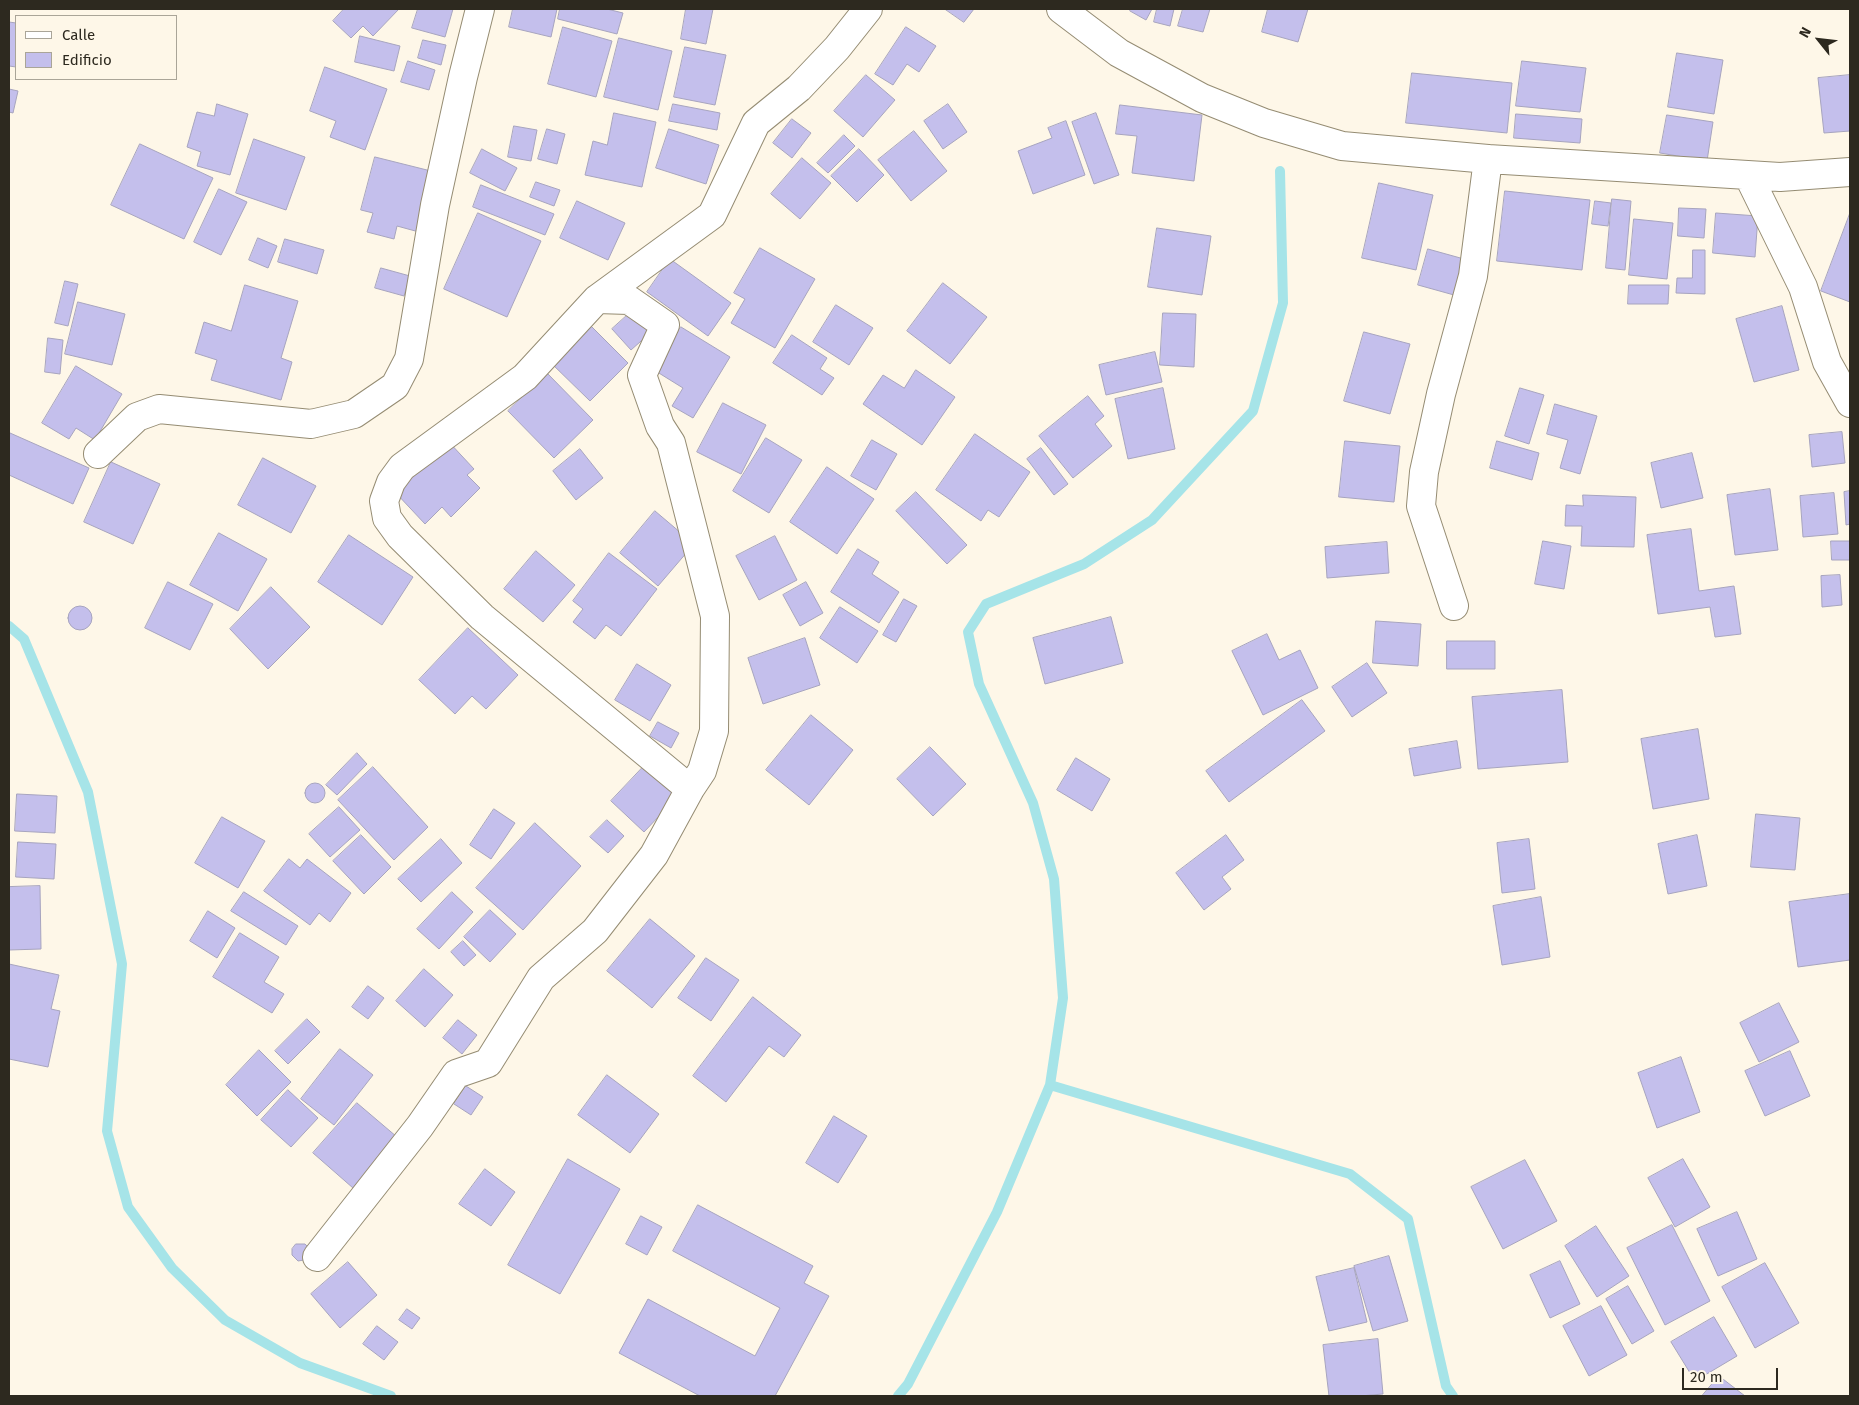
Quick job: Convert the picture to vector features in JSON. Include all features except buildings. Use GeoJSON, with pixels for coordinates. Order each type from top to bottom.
{"type":"FeatureCollection","features":[{"type":"Feature","properties":{"kind":"street"},"geometry":{"type":"LineString","coordinates":[[98,454],[137,417],[159,409],[311,424],[354,414],[395,386],[409,359],[437,197],[480,9]]}},
{"type":"Feature","properties":{"kind":"street"},"geometry":{"type":"LineString","coordinates":[[690,789],[482,617],[400,536],[387,518],[384,501],[391,482],[402,467],[525,376],[597,299],[712,215],[756,123],[799,88],[837,48],[868,9]]}},
{"type":"Feature","properties":{"kind":"street"},"geometry":{"type":"LineString","coordinates":[[1061,9],[1119,53],[1202,98],[1264,123],[1342,146],[1488,159],[1748,175],[1780,176],[1850,172]]}},
{"type":"Feature","properties":{"kind":"street"},"geometry":{"type":"LineString","coordinates":[[1454,606],[1421,506],[1424,472],[1439,404],[1473,276],[1488,159]]}},
{"type":"Feature","properties":{"kind":"street"},"geometry":{"type":"LineString","coordinates":[[1748,175],[1803,287],[1827,362],[1850,403]]}},
{"type":"Feature","properties":{"kind":"street"},"geometry":{"type":"LineString","coordinates":[[317,1257],[420,1126],[456,1074],[488,1063],[541,978],[595,931],[654,855],[702,771],[714,731],[715,616],[671,443],[660,426],[642,375],[665,325],[629,300],[597,299]]}},
{"type":"Feature","properties":{"kind":"waterway"},"geometry":{"type":"LineString","coordinates":[[898,1396],[908,1384],[997,1212],[1050,1085],[1063,998],[1054,879],[1033,803],[979,684],[968,632],[986,604],[1084,564],[1152,520],[1253,411],[1283,303],[1280,171]]}},
{"type":"Feature","properties":{"kind":"waterway"},"geometry":{"type":"LineString","coordinates":[[9,626],[24,639],[88,792],[122,964],[107,1131],[128,1207],[172,1268],[225,1320],[300,1363],[391,1396]]}},
{"type":"Feature","properties":{"kind":"waterway"},"geometry":{"type":"LineString","coordinates":[[1050,1085],[1350,1174],[1408,1219],[1446,1386],[1453,1396]]}}]}
